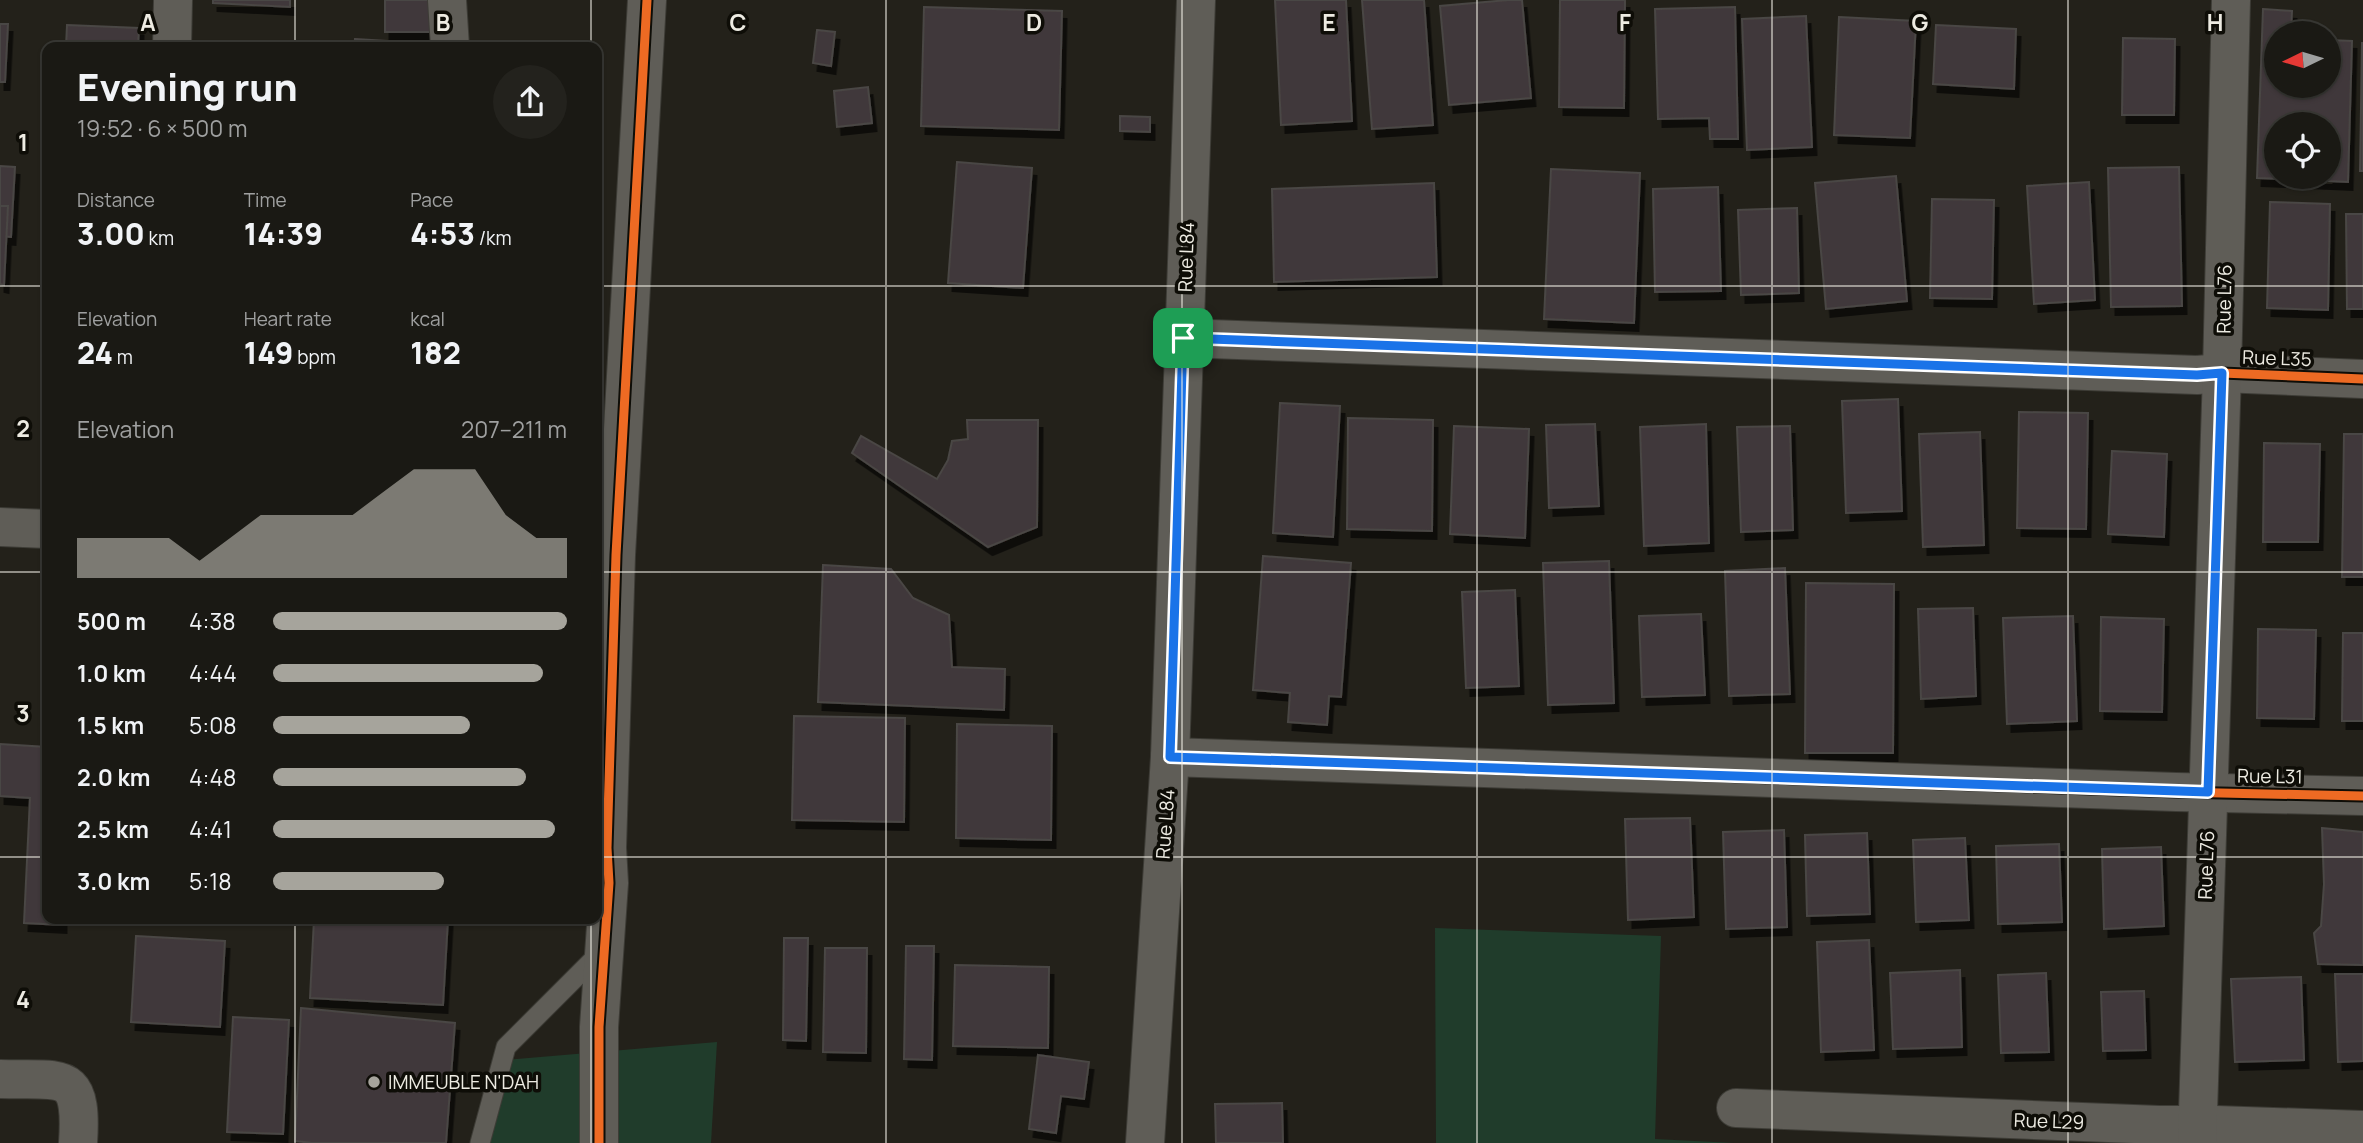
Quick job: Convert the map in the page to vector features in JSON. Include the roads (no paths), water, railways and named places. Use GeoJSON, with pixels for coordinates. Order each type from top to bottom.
{"type":"FeatureCollection","features":[{"type":"Feature","properties":{"kind":"street"},"geometry":{"type":"LineString","coordinates":[[172,42],[173,0]]}},
{"type":"Feature","properties":{"kind":"street"},"geometry":{"type":"LineString","coordinates":[[447,0],[450,42]]}},
{"type":"Feature","properties":{"kind":"street"},"geometry":{"type":"LineString","coordinates":[[599,1143],[599,1027],[608,883],[606,554],[647,0]]}},
{"type":"Feature","properties":{"kind":"street","name":"Rue L84"},"geometry":{"type":"LineString","coordinates":[[1145,1143],[1170,757],[1196,0]]}},
{"type":"Feature","properties":{"kind":"street","name":"Rue L76"},"geometry":{"type":"LineString","coordinates":[[2197,1134],[2222,373],[2231,0]]}},
{"type":"Feature","properties":{"kind":"street","name":"Rue L35"},"geometry":{"type":"LineString","coordinates":[[1183,338],[2363,379]]}},
{"type":"Feature","properties":{"kind":"street"},"geometry":{"type":"LineString","coordinates":[[0,527],[42,529]]}},
{"type":"Feature","properties":{"kind":"street","name":"Rue L31"},"geometry":{"type":"LineString","coordinates":[[1170,757],[2363,796]]}},
{"type":"Feature","properties":{"kind":"street"},"geometry":{"type":"LineString","coordinates":[[0,1079],[66,1083],[78,1100],[78,1143]]}},
{"type":"Feature","properties":{"kind":"street","name":"Rue L29"},"geometry":{"type":"LineString","coordinates":[[1736,1108],[2159,1125],[2197,1134],[2363,1130]]}},
{"type":"Feature","properties":{"kind":"lane"},"geometry":{"type":"LineString","coordinates":[[480,1143],[506,1047],[603,950]]}},
{"type":"Feature","properties":{"kind":"place","name":"IMMEUBLE N'DAH"},"geometry":{"type":"Point","coordinates":[374,1082]}}]}
